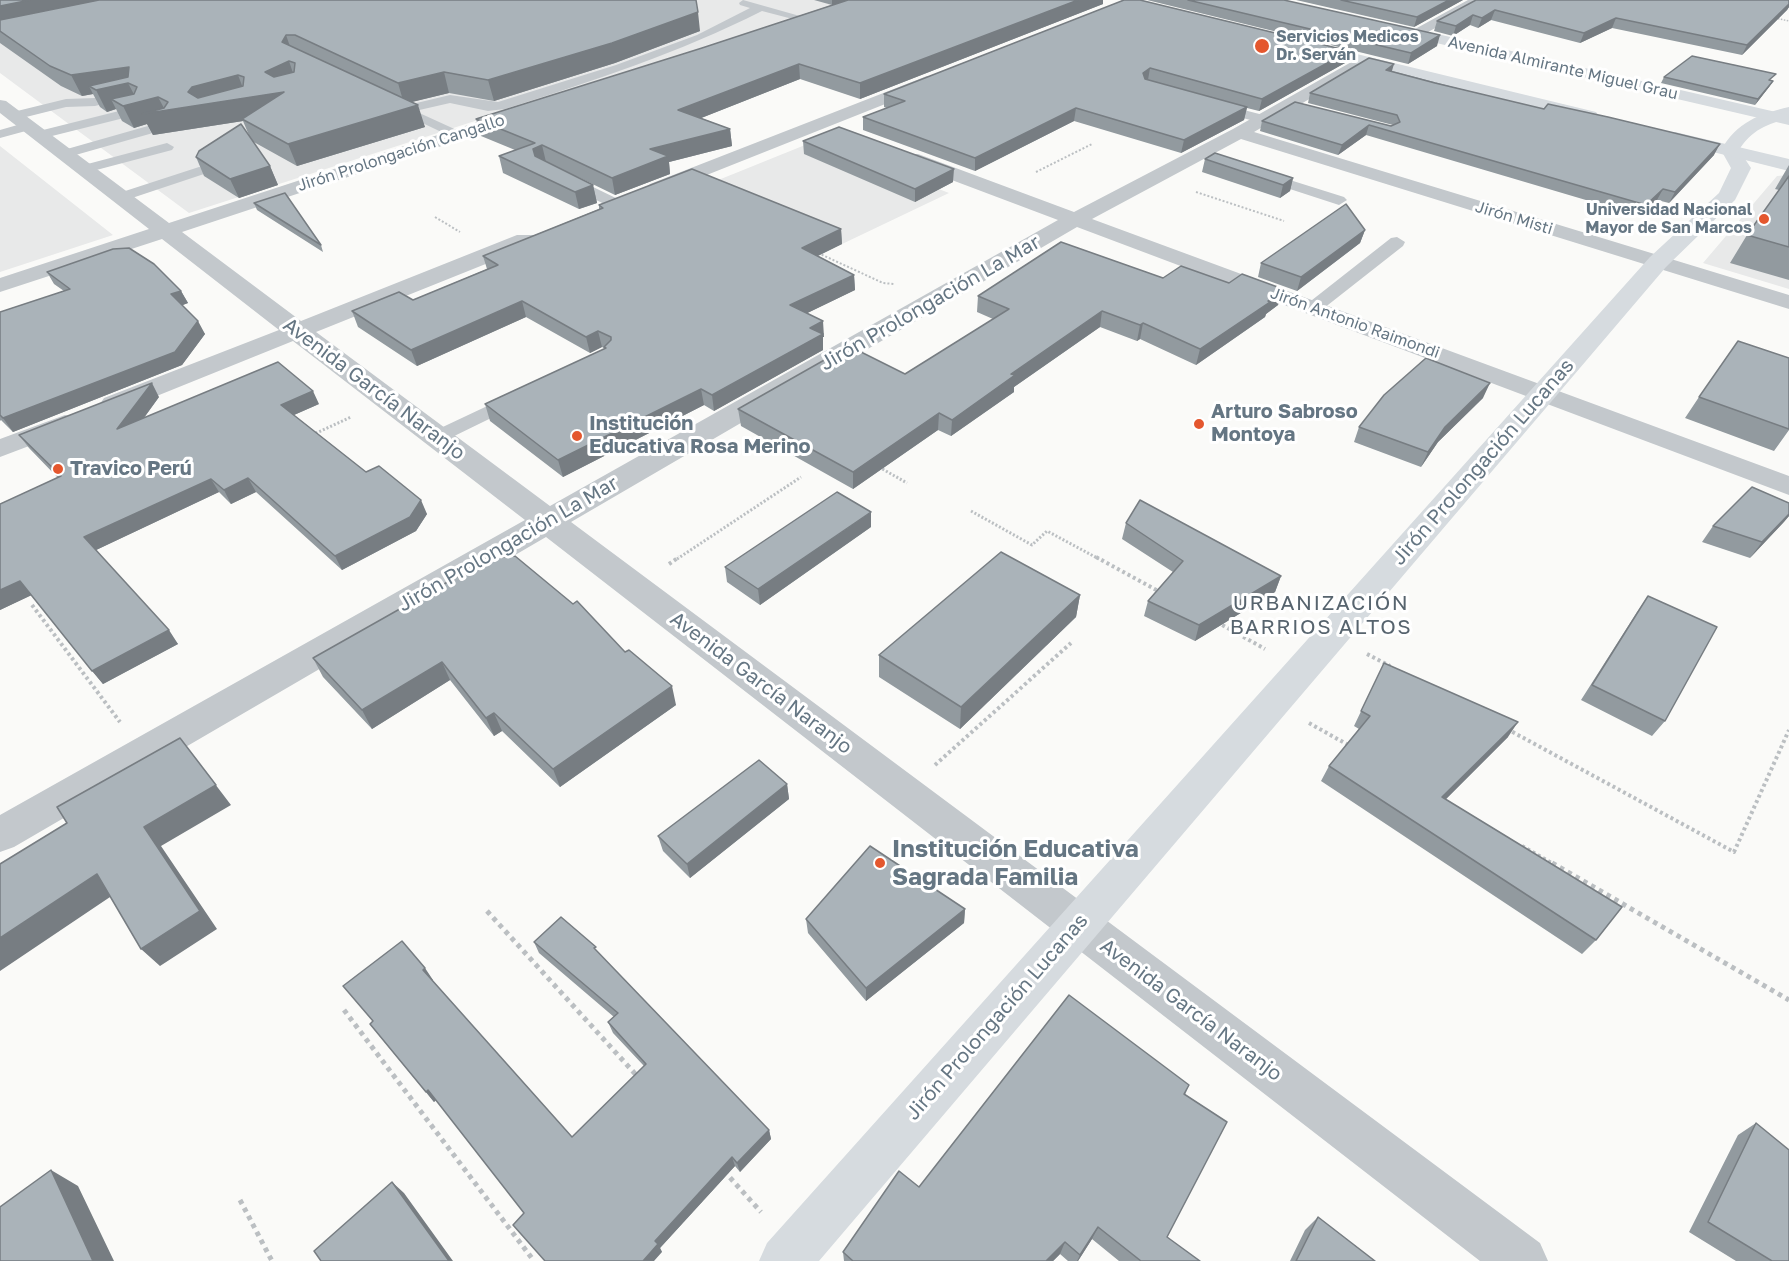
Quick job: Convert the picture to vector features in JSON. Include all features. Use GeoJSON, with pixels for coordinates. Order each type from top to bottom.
{"type":"FeatureCollection","features":[{"type":"Feature","properties":{"kind":"street"},"geometry":{"type":"LineString","coordinates":[[1414,34],[1479,0]]}},
{"type":"Feature","properties":{"kind":"street"},"geometry":{"type":"LineString","coordinates":[[774,32],[829,14]]}},
{"type":"Feature","properties":{"kind":"street","name":"Avenida Almirante Miguel Grau"},"geometry":{"type":"LineString","coordinates":[[1380,26],[1784,116]]}},
{"type":"Feature","properties":{"kind":"street"},"geometry":{"type":"LineString","coordinates":[[1283,41],[1604,120]]}},
{"type":"Feature","properties":{"kind":"street","name":"Jirón Prolongación Cangallo"},"geometry":{"type":"LineString","coordinates":[[0,285],[707,53]]}},
{"type":"Feature","properties":{"kind":"street","name":"Jirón Prolongación La Mar"},"geometry":{"type":"LineString","coordinates":[[0,835],[1074,220],[1239,133],[1362,61]]}},
{"type":"Feature","properties":{"kind":"street"},"geometry":{"type":"LineString","coordinates":[[596,212],[945,73]]}},
{"type":"Feature","properties":{"kind":"street"},"geometry":{"type":"LineString","coordinates":[[1730,150],[1746,127],[1784,116]]}},
{"type":"Feature","properties":{"kind":"street","name":"Avenida García Naranjo"},"geometry":{"type":"LineString","coordinates":[[16,123],[85,169],[1522,1261]]}},
{"type":"Feature","properties":{"kind":"street"},"geometry":{"type":"LineString","coordinates":[[819,123],[849,134]]}},
{"type":"Feature","properties":{"kind":"street","name":"Jirón Misti"},"geometry":{"type":"LineString","coordinates":[[1239,133],[1789,302]]}},
{"type":"Feature","properties":{"kind":"street"},"geometry":{"type":"LineString","coordinates":[[1662,134],[1789,165]]}},
{"type":"Feature","properties":{"kind":"street","name":"Jirón Antonio Raimondi"},"geometry":{"type":"LineString","coordinates":[[888,149],[1074,220],[1544,392],[1789,486]]}},
{"type":"Feature","properties":{"kind":"street","name":"Jirón Prolongación Lucanas"},"geometry":{"type":"LineString","coordinates":[[790,1255],[1658,262],[1728,196],[1741,168],[1730,150]]}},
{"type":"Feature","properties":{"kind":"street"},"geometry":{"type":"LineString","coordinates":[[0,449],[547,231]]}},
{"type":"Feature","properties":{"kind":"lane"},"geometry":{"type":"LineString","coordinates":[[735,0],[808,20]]}},
{"type":"Feature","properties":{"kind":"lane"},"geometry":{"type":"LineString","coordinates":[[403,110],[452,99],[485,107],[500,106],[620,68],[701,37],[759,8]]}},
{"type":"Feature","properties":{"kind":"lane"},"geometry":{"type":"LineString","coordinates":[[16,123],[66,103],[95,102],[133,93]]}},
{"type":"Feature","properties":{"kind":"lane"},"geometry":{"type":"LineString","coordinates":[[382,100],[456,135]]}},
{"type":"Feature","properties":{"kind":"lane"},"geometry":{"type":"LineString","coordinates":[[1201,102],[1262,119]]}},
{"type":"Feature","properties":{"kind":"lane"},"geometry":{"type":"LineString","coordinates":[[1288,104],[1311,110]]}},
{"type":"Feature","properties":{"kind":"lane"},"geometry":{"type":"LineString","coordinates":[[16,123],[139,110]]}},
{"type":"Feature","properties":{"kind":"lane"},"geometry":{"type":"LineString","coordinates":[[65,154],[169,124]]}},
{"type":"Feature","properties":{"kind":"lane"},"geometry":{"type":"LineString","coordinates":[[85,169],[167,147]]}},
{"type":"Feature","properties":{"kind":"lane"},"geometry":{"type":"LineString","coordinates":[[1197,155],[1219,162]]}},
{"type":"Feature","properties":{"kind":"lane"},"geometry":{"type":"LineString","coordinates":[[1241,169],[1339,200]]}},
{"type":"Feature","properties":{"kind":"lane"},"geometry":{"type":"LineString","coordinates":[[121,197],[199,171]]}},
{"type":"Feature","properties":{"kind":"lane"},"geometry":{"type":"LineString","coordinates":[[554,173],[616,204]]}},
{"type":"Feature","properties":{"kind":"lane"},"geometry":{"type":"LineString","coordinates":[[1313,308],[1397,242]]}},
{"type":"Feature","properties":{"kind":"lane"},"geometry":{"type":"LineString","coordinates":[[437,437],[529,392]]}},
{"type":"Feature","properties":{"kind":"path"},"geometry":{"type":"LineString","coordinates":[[1767,17],[1789,21]]}},
{"type":"Feature","properties":{"kind":"path"},"geometry":{"type":"LineString","coordinates":[[997,191],[1092,144]]}},
{"type":"Feature","properties":{"kind":"path"},"geometry":{"type":"LineString","coordinates":[[1154,178],[1284,221]]}},
{"type":"Feature","properties":{"kind":"path"},"geometry":{"type":"LineString","coordinates":[[811,249],[883,283],[893,284],[933,301]]}},
{"type":"Feature","properties":{"kind":"path"},"geometry":{"type":"LineString","coordinates":[[302,439],[389,400]]}},
{"type":"Feature","properties":{"kind":"path"},"geometry":{"type":"LineString","coordinates":[[877,467],[907,483]]}},
{"type":"Feature","properties":{"kind":"path"},"geometry":{"type":"LineString","coordinates":[[634,587],[801,477]]}},
{"type":"Feature","properties":{"kind":"path"},"geometry":{"type":"LineString","coordinates":[[971,511],[1032,545],[1047,531],[1170,597]]}},
{"type":"Feature","properties":{"kind":"path"},"geometry":{"type":"LineString","coordinates":[[32,605],[143,753]]}},
{"type":"Feature","properties":{"kind":"path"},"geometry":{"type":"LineString","coordinates":[[1211,619],[1303,669]]}},
{"type":"Feature","properties":{"kind":"path"},"geometry":{"type":"LineString","coordinates":[[1332,635],[1394,668]]}},
{"type":"Feature","properties":{"kind":"path"},"geometry":{"type":"LineString","coordinates":[[905,792],[1071,643]]}},
{"type":"Feature","properties":{"kind":"path"},"geometry":{"type":"LineString","coordinates":[[1273,702],[1356,750]]}},
{"type":"Feature","properties":{"kind":"path"},"geometry":{"type":"LineString","coordinates":[[1497,724],[1734,852],[1789,730]]}},
{"type":"Feature","properties":{"kind":"path"},"geometry":{"type":"LineString","coordinates":[[1521,845],[1789,1000]]}},
{"type":"Feature","properties":{"kind":"path"},"geometry":{"type":"LineString","coordinates":[[488,910],[645,1084]]}},
{"type":"Feature","properties":{"kind":"path"},"geometry":{"type":"LineString","coordinates":[[344,1010],[534,1261]]}},
{"type":"Feature","properties":{"kind":"path"},"geometry":{"type":"LineString","coordinates":[[716,1162],[790,1255]]}},
{"type":"Feature","properties":{"kind":"path"},"geometry":{"type":"LineString","coordinates":[[240,1200],[272,1261]]}},
{"type":"Feature","properties":{"kind":"shaded area"},"geometry":{"type":"Polygon","coordinates":[[[193,0],[851,0],[189,213],[0,73],[0,38],[193,0]]]}},
{"type":"Feature","properties":{"kind":"shaded area"},"geometry":{"type":"Polygon","coordinates":[[[810,143],[949,193],[840,245],[706,185],[810,143]]]}},
{"type":"Feature","properties":{"kind":"shaded area"},"geometry":{"type":"Polygon","coordinates":[[[0,146],[113,235],[0,272],[0,146]]]}},
{"type":"Feature","properties":{"kind":"shaded area","name":"Universidad Nacional Mayor de San Marcos"},"geometry":{"type":"Polygon","coordinates":[[[1789,175],[1789,289],[1703,263],[1777,176],[1789,175]]]}},
{"type":"Feature","properties":{"kind":"building"},"geometry":{"type":"Polygon","coordinates":[[[0,0],[30,0],[0,6],[0,0]]]}},
{"type":"Feature","properties":{"kind":"building"},"geometry":{"type":"Polygon","coordinates":[[[99,0],[696,0],[698,12],[612,43],[488,80],[444,72],[398,83],[295,35],[286,35],[282,42],[418,105],[288,144],[242,119],[284,92],[142,114],[164,108],[168,102],[158,97],[123,106],[111,99],[134,94],[137,87],[128,83],[96,90],[89,86],[128,77],[129,67],[71,75],[50,66],[0,31],[0,20],[99,0]],[[289,61],[265,72],[274,77],[294,72],[295,63],[289,61]],[[238,75],[192,87],[188,92],[198,98],[243,86],[244,77],[238,75]]]}},
{"type":"Feature","properties":{"kind":"building"},"geometry":{"type":"Polygon","coordinates":[[[848,0],[1078,0],[860,83],[799,64],[678,110],[730,129],[650,149],[668,156],[612,178],[542,145],[533,149],[535,156],[593,185],[575,192],[499,156],[535,143],[476,119],[702,48],[848,0]]]}},
{"type":"Feature","properties":{"kind":"building"},"geometry":{"type":"Polygon","coordinates":[[[1124,0],[1140,0],[1349,51],[1262,99],[1150,68],[1143,73],[1145,79],[1247,107],[1184,140],[1076,108],[975,158],[863,117],[905,101],[884,94],[1124,0]]]}},
{"type":"Feature","properties":{"kind":"building"},"geometry":{"type":"Polygon","coordinates":[[[1188,0],[1284,0],[1440,35],[1411,53],[1188,0]]]}},
{"type":"Feature","properties":{"kind":"building"},"geometry":{"type":"Polygon","coordinates":[[[1341,0],[1449,0],[1417,17],[1341,0]]]}},
{"type":"Feature","properties":{"kind":"building"},"geometry":{"type":"Polygon","coordinates":[[[1476,0],[1789,0],[1789,4],[1747,45],[1616,18],[1584,33],[1495,10],[1482,18],[1473,15],[1456,26],[1437,21],[1476,0]]]}},
{"type":"Feature","properties":{"kind":"building"},"geometry":{"type":"Polygon","coordinates":[[[1692,56],[1776,74],[1769,80],[1773,81],[1758,99],[1664,77],[1692,56]]]}},
{"type":"Feature","properties":{"kind":"building"},"geometry":{"type":"Polygon","coordinates":[[[1369,58],[1394,64],[1386,70],[1435,83],[1544,109],[1548,104],[1720,144],[1675,192],[1663,189],[1646,205],[1369,125],[1342,145],[1262,121],[1295,102],[1391,126],[1400,122],[1397,115],[1310,93],[1369,58]]]}},
{"type":"Feature","properties":{"kind":"building"},"geometry":{"type":"Polygon","coordinates":[[[241,124],[270,166],[230,179],[196,157],[199,151],[241,124]]]}},
{"type":"Feature","properties":{"kind":"building"},"geometry":{"type":"Polygon","coordinates":[[[839,127],[954,169],[915,189],[803,141],[839,127]]]}},
{"type":"Feature","properties":{"kind":"building"},"geometry":{"type":"Polygon","coordinates":[[[1215,153],[1293,178],[1283,185],[1205,159],[1215,153]]]}},
{"type":"Feature","properties":{"kind":"building"},"geometry":{"type":"Polygon","coordinates":[[[692,169],[841,229],[802,248],[854,275],[790,305],[823,321],[810,328],[823,334],[712,395],[701,389],[558,460],[485,404],[606,348],[604,347],[611,337],[598,331],[586,337],[522,301],[411,350],[352,311],[399,292],[413,300],[498,265],[483,256],[603,208],[599,205],[692,169]]]}},
{"type":"Feature","properties":{"kind":"building"},"geometry":{"type":"Polygon","coordinates":[[[1789,176],[1789,247],[1747,235],[1789,176]]]}},
{"type":"Feature","properties":{"kind":"building"},"geometry":{"type":"Polygon","coordinates":[[[285,193],[321,245],[254,203],[285,193]]]}},
{"type":"Feature","properties":{"kind":"building"},"geometry":{"type":"Polygon","coordinates":[[[1346,204],[1365,230],[1301,277],[1261,263],[1346,204]]]}},
{"type":"Feature","properties":{"kind":"building"},"geometry":{"type":"Polygon","coordinates":[[[1061,242],[1163,278],[1181,266],[1229,283],[1242,274],[1283,289],[1268,301],[1270,302],[1200,349],[1143,323],[1140,325],[1102,311],[1011,374],[1015,375],[952,420],[939,413],[853,472],[738,409],[849,346],[905,374],[1009,309],[978,296],[1061,242]]]}},
{"type":"Feature","properties":{"kind":"building"},"geometry":{"type":"Polygon","coordinates":[[[129,248],[154,264],[181,291],[171,294],[198,321],[175,352],[3,418],[0,415],[0,312],[70,289],[47,272],[113,249],[129,248]]]}},
{"type":"Feature","properties":{"kind":"building"},"geometry":{"type":"Polygon","coordinates":[[[1738,341],[1789,358],[1789,429],[1699,397],[1738,341]]]}},
{"type":"Feature","properties":{"kind":"building"},"geometry":{"type":"Polygon","coordinates":[[[1426,358],[1490,383],[1445,427],[1428,452],[1359,427],[1384,395],[1426,358]]]}},
{"type":"Feature","properties":{"kind":"building"},"geometry":{"type":"Polygon","coordinates":[[[278,362],[313,391],[281,405],[366,472],[379,466],[421,500],[410,517],[335,556],[248,478],[224,490],[211,479],[84,537],[169,630],[92,671],[20,581],[0,590],[0,504],[61,476],[19,435],[152,383],[117,429],[278,362]]]}},
{"type":"Feature","properties":{"kind":"building"},"geometry":{"type":"Polygon","coordinates":[[[1752,487],[1789,503],[1789,514],[1762,542],[1713,526],[1752,487]]]}},
{"type":"Feature","properties":{"kind":"building"},"geometry":{"type":"Polygon","coordinates":[[[837,492],[871,512],[758,589],[725,567],[837,492]]]}},
{"type":"Feature","properties":{"kind":"building"},"geometry":{"type":"Polygon","coordinates":[[[1140,500],[1281,576],[1199,625],[1148,601],[1183,561],[1126,523],[1140,500]]]}},
{"type":"Feature","properties":{"kind":"building"},"geometry":{"type":"Polygon","coordinates":[[[1001,552],[1080,595],[961,707],[879,655],[1001,552]]]}},
{"type":"Feature","properties":{"kind":"building"},"geometry":{"type":"Polygon","coordinates":[[[515,556],[573,604],[577,601],[625,652],[629,650],[672,686],[553,769],[494,713],[486,718],[442,662],[362,710],[313,658],[490,558],[515,556]]]}},
{"type":"Feature","properties":{"kind":"building"},"geometry":{"type":"Polygon","coordinates":[[[1648,596],[1717,627],[1665,721],[1592,685],[1648,596]]]}},
{"type":"Feature","properties":{"kind":"building"},"geometry":{"type":"Polygon","coordinates":[[[1384,663],[1518,722],[1442,797],[1622,907],[1596,940],[1329,766],[1370,716],[1361,711],[1384,663]]]}},
{"type":"Feature","properties":{"kind":"building"},"geometry":{"type":"Polygon","coordinates":[[[180,738],[216,785],[144,827],[200,911],[141,949],[97,874],[0,938],[0,864],[67,823],[57,807],[180,738]]]}},
{"type":"Feature","properties":{"kind":"building"},"geometry":{"type":"Polygon","coordinates":[[[759,760],[787,784],[687,864],[658,836],[759,760]]]}},
{"type":"Feature","properties":{"kind":"building"},"geometry":{"type":"Polygon","coordinates":[[[870,846],[965,909],[866,988],[806,919],[870,846]]]}},
{"type":"Feature","properties":{"kind":"building"},"geometry":{"type":"Polygon","coordinates":[[[561,917],[596,947],[594,948],[769,1130],[737,1163],[732,1157],[655,1241],[658,1244],[643,1261],[545,1261],[513,1225],[524,1213],[428,1090],[426,1092],[370,1024],[373,1021],[343,986],[402,941],[425,968],[423,970],[572,1137],[646,1064],[608,1022],[618,1013],[534,942],[561,917]]]}},
{"type":"Feature","properties":{"kind":"building"},"geometry":{"type":"Polygon","coordinates":[[[1069,995],[1189,1085],[1184,1094],[1227,1122],[1167,1237],[1200,1261],[1141,1261],[1098,1227],[1080,1255],[1065,1242],[1046,1261],[853,1261],[843,1252],[899,1171],[919,1187],[1069,995]]]}},
{"type":"Feature","properties":{"kind":"building"},"geometry":{"type":"Polygon","coordinates":[[[1756,1123],[1789,1150],[1789,1261],[1772,1261],[1708,1222],[1756,1123]]]}},
{"type":"Feature","properties":{"kind":"building"},"geometry":{"type":"Polygon","coordinates":[[[51,1170],[93,1261],[0,1261],[0,1207],[51,1170]]]}},
{"type":"Feature","properties":{"kind":"building"},"geometry":{"type":"Polygon","coordinates":[[[392,1182],[449,1261],[321,1261],[314,1251],[392,1182]]]}},
{"type":"Feature","properties":{"kind":"building"},"geometry":{"type":"Polygon","coordinates":[[[1318,1217],[1375,1261],[1296,1261],[1318,1217]]]}},
{"type":"Feature","properties":{"kind":"place","name":"Servicios Medicos Dr. Serván"},"geometry":{"type":"Point","coordinates":[1262,46]}},
{"type":"Feature","properties":{"kind":"place","name":"Universidad Nacional Mayor de San Marcos"},"geometry":{"type":"Point","coordinates":[1764,219]}},
{"type":"Feature","properties":{"kind":"place","name":"Arturo Sabroso Montoya"},"geometry":{"type":"Point","coordinates":[1199,424]}},
{"type":"Feature","properties":{"kind":"place","name":"Institución Educativa Rosa Merino"},"geometry":{"type":"Point","coordinates":[577,436]}},
{"type":"Feature","properties":{"kind":"place","name":"Travico Perú"},"geometry":{"type":"Point","coordinates":[58,469]}},
{"type":"Feature","properties":{"kind":"place","name":"Institución Educativa Sagrada Familia"},"geometry":{"type":"Point","coordinates":[880,863]}},
{"type":"Feature","properties":{"kind":"district","name":"URBANIZACIÓN BARRIOS ALTOS"},"geometry":{"type":"Point","coordinates":[1321,615]}}]}
